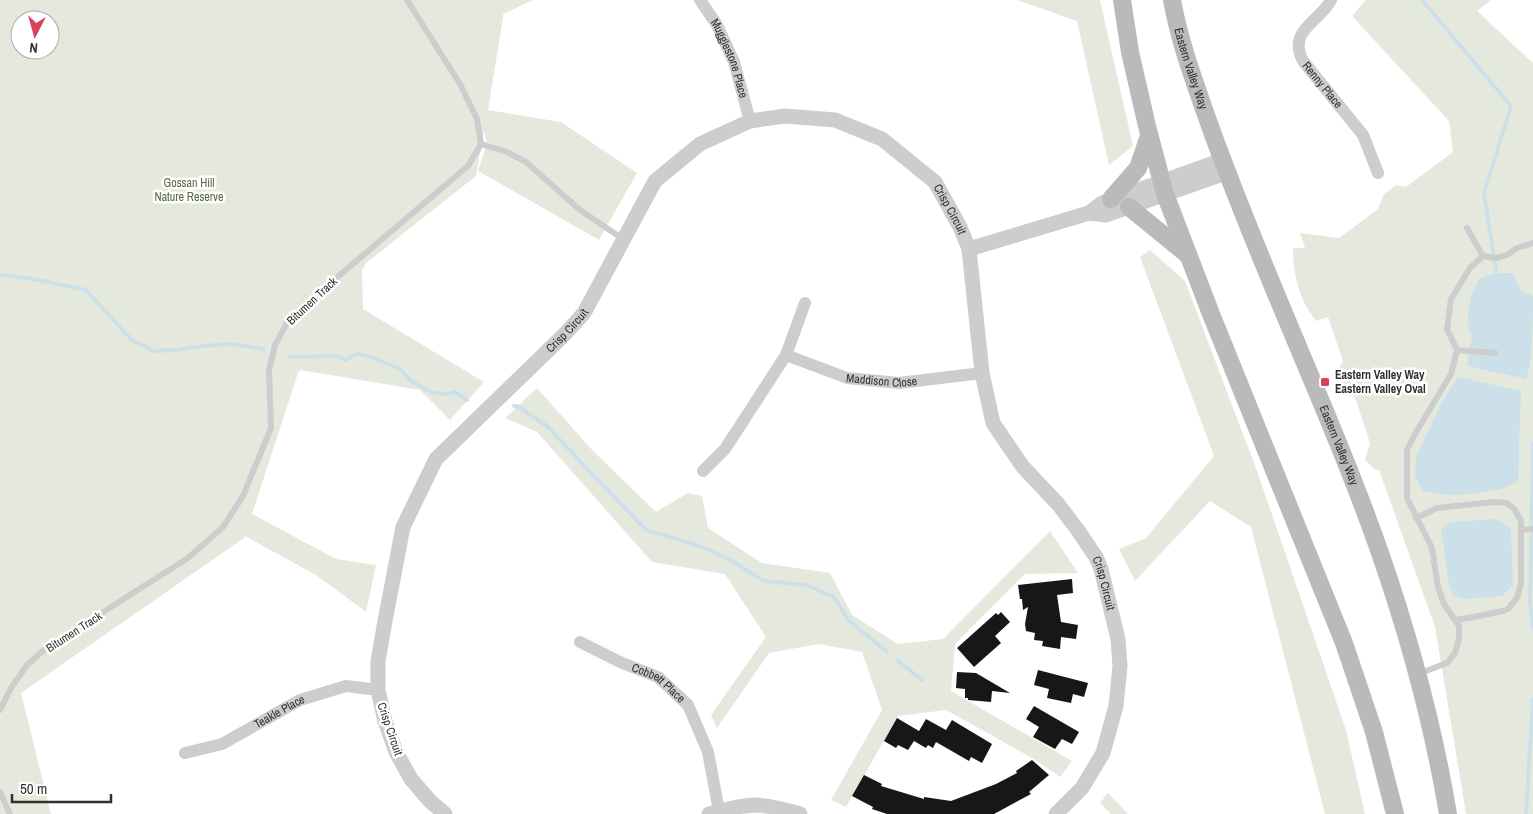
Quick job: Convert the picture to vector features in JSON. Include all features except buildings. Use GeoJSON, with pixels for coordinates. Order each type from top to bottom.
{"type":"FeatureCollection","features":[{"type":"Feature","properties":{"kind":"main road"},"geometry":{"type":"LineString","coordinates":[[1122,0],[1130,52],[1164,188],[1188,256],[1344,643],[1374,732],[1395,814]]}},
{"type":"Feature","properties":{"kind":"main road","name":"Eastern Valley Way"},"geometry":{"type":"LineString","coordinates":[[1172,0],[1185,56],[1224,167],[1326,414],[1379,550],[1404,625],[1417,674],[1442,779],[1448,814]]}},
{"type":"Feature","properties":{"kind":"main road"},"geometry":{"type":"LineString","coordinates":[[1111,199],[1138,168],[1150,136]]}},
{"type":"Feature","properties":{"kind":"main road"},"geometry":{"type":"LineString","coordinates":[[1129,207],[1188,256]]}},
{"type":"Feature","properties":{"kind":"street","name":"Mugglestone Place"},"geometry":{"type":"LineString","coordinates":[[700,0],[717,25],[734,62],[750,121]]}},
{"type":"Feature","properties":{"kind":"street","name":"Renny Place"},"geometry":{"type":"LineString","coordinates":[[1331,0],[1326,9],[1300,35],[1298,52],[1303,61],[1363,135],[1378,173]]}},
{"type":"Feature","properties":{"kind":"street","name":"Crisp Circuit"},"geometry":{"type":"LineString","coordinates":[[444,814],[411,779],[396,752],[385,721],[378,690],[380,653],[403,527],[436,459],[565,334],[584,313],[655,181],[700,144],[750,121],[785,116],[835,120],[882,139],[935,182],[960,227],[969,249],[982,373],[993,423],[1023,467],[1058,504],[1078,529],[1101,569],[1118,640],[1120,666],[1116,706],[1103,754],[1082,788],[1056,814]]}},
{"type":"Feature","properties":{"kind":"street","name":"Crisp Circuit"},"geometry":{"type":"LineString","coordinates":[[1089,213],[1102,202],[1164,188],[1224,167]]}},
{"type":"Feature","properties":{"kind":"street","name":"Crisp Circuit"},"geometry":{"type":"LineString","coordinates":[[969,249],[1089,213],[1106,215],[1129,207],[1164,188]]}},
{"type":"Feature","properties":{"kind":"street"},"geometry":{"type":"LineString","coordinates":[[703,471],[725,449],[786,355],[805,303]]}},
{"type":"Feature","properties":{"kind":"street","name":"Maddison Close"},"geometry":{"type":"LineString","coordinates":[[786,355],[846,378],[899,383],[982,373]]}},
{"type":"Feature","properties":{"kind":"street","name":"Cobbett Place"},"geometry":{"type":"LineString","coordinates":[[580,642],[622,663],[658,677],[688,706],[708,752],[714,812]]}},
{"type":"Feature","properties":{"kind":"street","name":"Teakle Place"},"geometry":{"type":"LineString","coordinates":[[186,753],[222,744],[300,700],[346,686],[378,690]]}},
{"type":"Feature","properties":{"kind":"street"},"geometry":{"type":"LineString","coordinates":[[714,812],[757,805],[800,814]]}},
{"type":"Feature","properties":{"kind":"lane"},"geometry":{"type":"LineString","coordinates":[[407,0],[460,84],[477,119],[480,144],[507,152],[526,162],[580,210],[624,239]]}},
{"type":"Feature","properties":{"kind":"lane","name":"Bitumen Track"},"geometry":{"type":"LineString","coordinates":[[0,710],[11,688],[27,665],[45,649],[188,558],[222,527],[243,496],[271,428],[269,370],[275,345],[288,321],[468,166],[480,144]]}},
{"type":"Feature","properties":{"kind":"lane"},"geometry":{"type":"LineString","coordinates":[[1467,228],[1483,256]]}},
{"type":"Feature","properties":{"kind":"lane"},"geometry":{"type":"LineString","coordinates":[[1483,256],[1496,258],[1533,243]]}},
{"type":"Feature","properties":{"kind":"lane"},"geometry":{"type":"LineString","coordinates":[[1417,674],[1447,663],[1455,653],[1459,638],[1459,626],[1444,604],[1438,587],[1432,548],[1407,498],[1407,450],[1414,434],[1451,374],[1457,350],[1447,329],[1451,299],[1470,268],[1483,256]]}},
{"type":"Feature","properties":{"kind":"lane"},"geometry":{"type":"LineString","coordinates":[[1457,350],[1495,353]]}},
{"type":"Feature","properties":{"kind":"lane"},"geometry":{"type":"LineString","coordinates":[[1416,518],[1437,508],[1494,502],[1507,503],[1516,510],[1527,530],[1521,583],[1517,598],[1508,609],[1503,611],[1455,620]]}},
{"type":"Feature","properties":{"kind":"lane"},"geometry":{"type":"LineString","coordinates":[[0,792],[10,814]]}},
{"type":"Feature","properties":{"kind":"green space","name":"Gossan Hill Nature Reserve"},"geometry":{"type":"Polygon","coordinates":[[[0,0],[533,0],[503,14],[488,110],[561,122],[637,173],[599,240],[478,171],[487,143],[484,131],[476,176],[366,263],[362,270],[363,309],[484,382],[450,420],[420,390],[300,370],[252,514],[336,559],[376,565],[366,612],[316,575],[245,536],[21,693],[51,814],[0,814],[0,0]]]}},
{"type":"Feature","properties":{"kind":"green space"},"geometry":{"type":"Polygon","coordinates":[[[1017,0],[1100,0],[1133,146],[1109,165],[1077,21],[1017,0]]]}},
{"type":"Feature","properties":{"kind":"green space"},"geometry":{"type":"Polygon","coordinates":[[[1366,0],[1491,0],[1477,11],[1533,63],[1533,814],[1466,814],[1435,627],[1379,470],[1376,470],[1365,460],[1370,443],[1355,397],[1340,386],[1338,370],[1343,361],[1328,317],[1316,321],[1310,313],[1301,296],[1294,268],[1293,248],[1305,248],[1300,233],[1339,238],[1378,209],[1384,194],[1396,185],[1406,187],[1453,152],[1449,121],[1352,16],[1366,0]]]}},
{"type":"Feature","properties":{"kind":"green space"},"geometry":{"type":"Polygon","coordinates":[[[1150,250],[1185,281],[1257,471],[1346,730],[1365,814],[1325,814],[1251,527],[1210,501],[1135,581],[1119,549],[1146,538],[1214,456],[1140,257],[1150,250]]]}},
{"type":"Feature","properties":{"kind":"green space"},"geometry":{"type":"Polygon","coordinates":[[[537,388],[593,451],[656,512],[688,493],[702,496],[708,528],[762,563],[830,573],[852,615],[898,644],[943,639],[1050,531],[1078,573],[1025,574],[955,644],[951,691],[1072,761],[1060,777],[1034,759],[946,710],[898,716],[846,807],[831,800],[882,710],[862,652],[819,644],[769,653],[717,728],[711,715],[766,637],[725,574],[652,562],[537,432],[505,418],[537,388]]]}},
{"type":"Feature","properties":{"kind":"green space"},"geometry":{"type":"Polygon","coordinates":[[[1108,793],[1128,814],[1111,814],[1100,803],[1108,793]]]}},
{"type":"Feature","properties":{"kind":"water"},"geometry":{"type":"Polygon","coordinates":[[[1496,273],[1513,273],[1521,291],[1533,296],[1531,351],[1526,379],[1467,366],[1472,336],[1467,323],[1471,296],[1480,278],[1496,273]]]}},
{"type":"Feature","properties":{"kind":"water"},"geometry":{"type":"Polygon","coordinates":[[[1458,377],[1521,391],[1518,482],[1507,487],[1468,494],[1450,495],[1423,491],[1415,476],[1416,457],[1441,403],[1458,377]]]}},
{"type":"Feature","properties":{"kind":"water"},"geometry":{"type":"Polygon","coordinates":[[[1496,519],[1511,528],[1513,585],[1502,596],[1463,599],[1453,596],[1449,584],[1441,530],[1450,522],[1496,519]]]}},
{"type":"Feature","properties":{"kind":"waterway"},"geometry":{"type":"LineString","coordinates":[[1422,0],[1511,106],[1484,193],[1497,277]]}},
{"type":"Feature","properties":{"kind":"waterway"},"geometry":{"type":"LineString","coordinates":[[0,275],[28,278],[86,290],[132,340],[153,351],[232,344],[264,349]]}},
{"type":"Feature","properties":{"kind":"waterway"},"geometry":{"type":"LineString","coordinates":[[290,357],[337,356],[345,360],[357,354],[369,356],[400,369],[411,381],[433,393],[448,394],[455,392],[467,400]]}},
{"type":"Feature","properties":{"kind":"waterway"},"geometry":{"type":"LineString","coordinates":[[514,406],[517,406],[547,426],[646,530],[697,545],[729,559],[764,581],[806,585],[834,597],[848,620],[887,652]]}},
{"type":"Feature","properties":{"kind":"waterway"},"geometry":{"type":"LineString","coordinates":[[1533,444],[1530,603],[1533,627]]}},
{"type":"Feature","properties":{"kind":"waterway"},"geometry":{"type":"LineString","coordinates":[[897,660],[922,680]]}},
{"type":"Feature","properties":{"kind":"waterway"},"geometry":{"type":"LineString","coordinates":[[1526,814],[1533,699]]}},
{"type":"Feature","properties":{"kind":"place","name":"Eastern Valley Way Eastern Valley Oval"},"geometry":{"type":"Point","coordinates":[1325,382]}}]}
